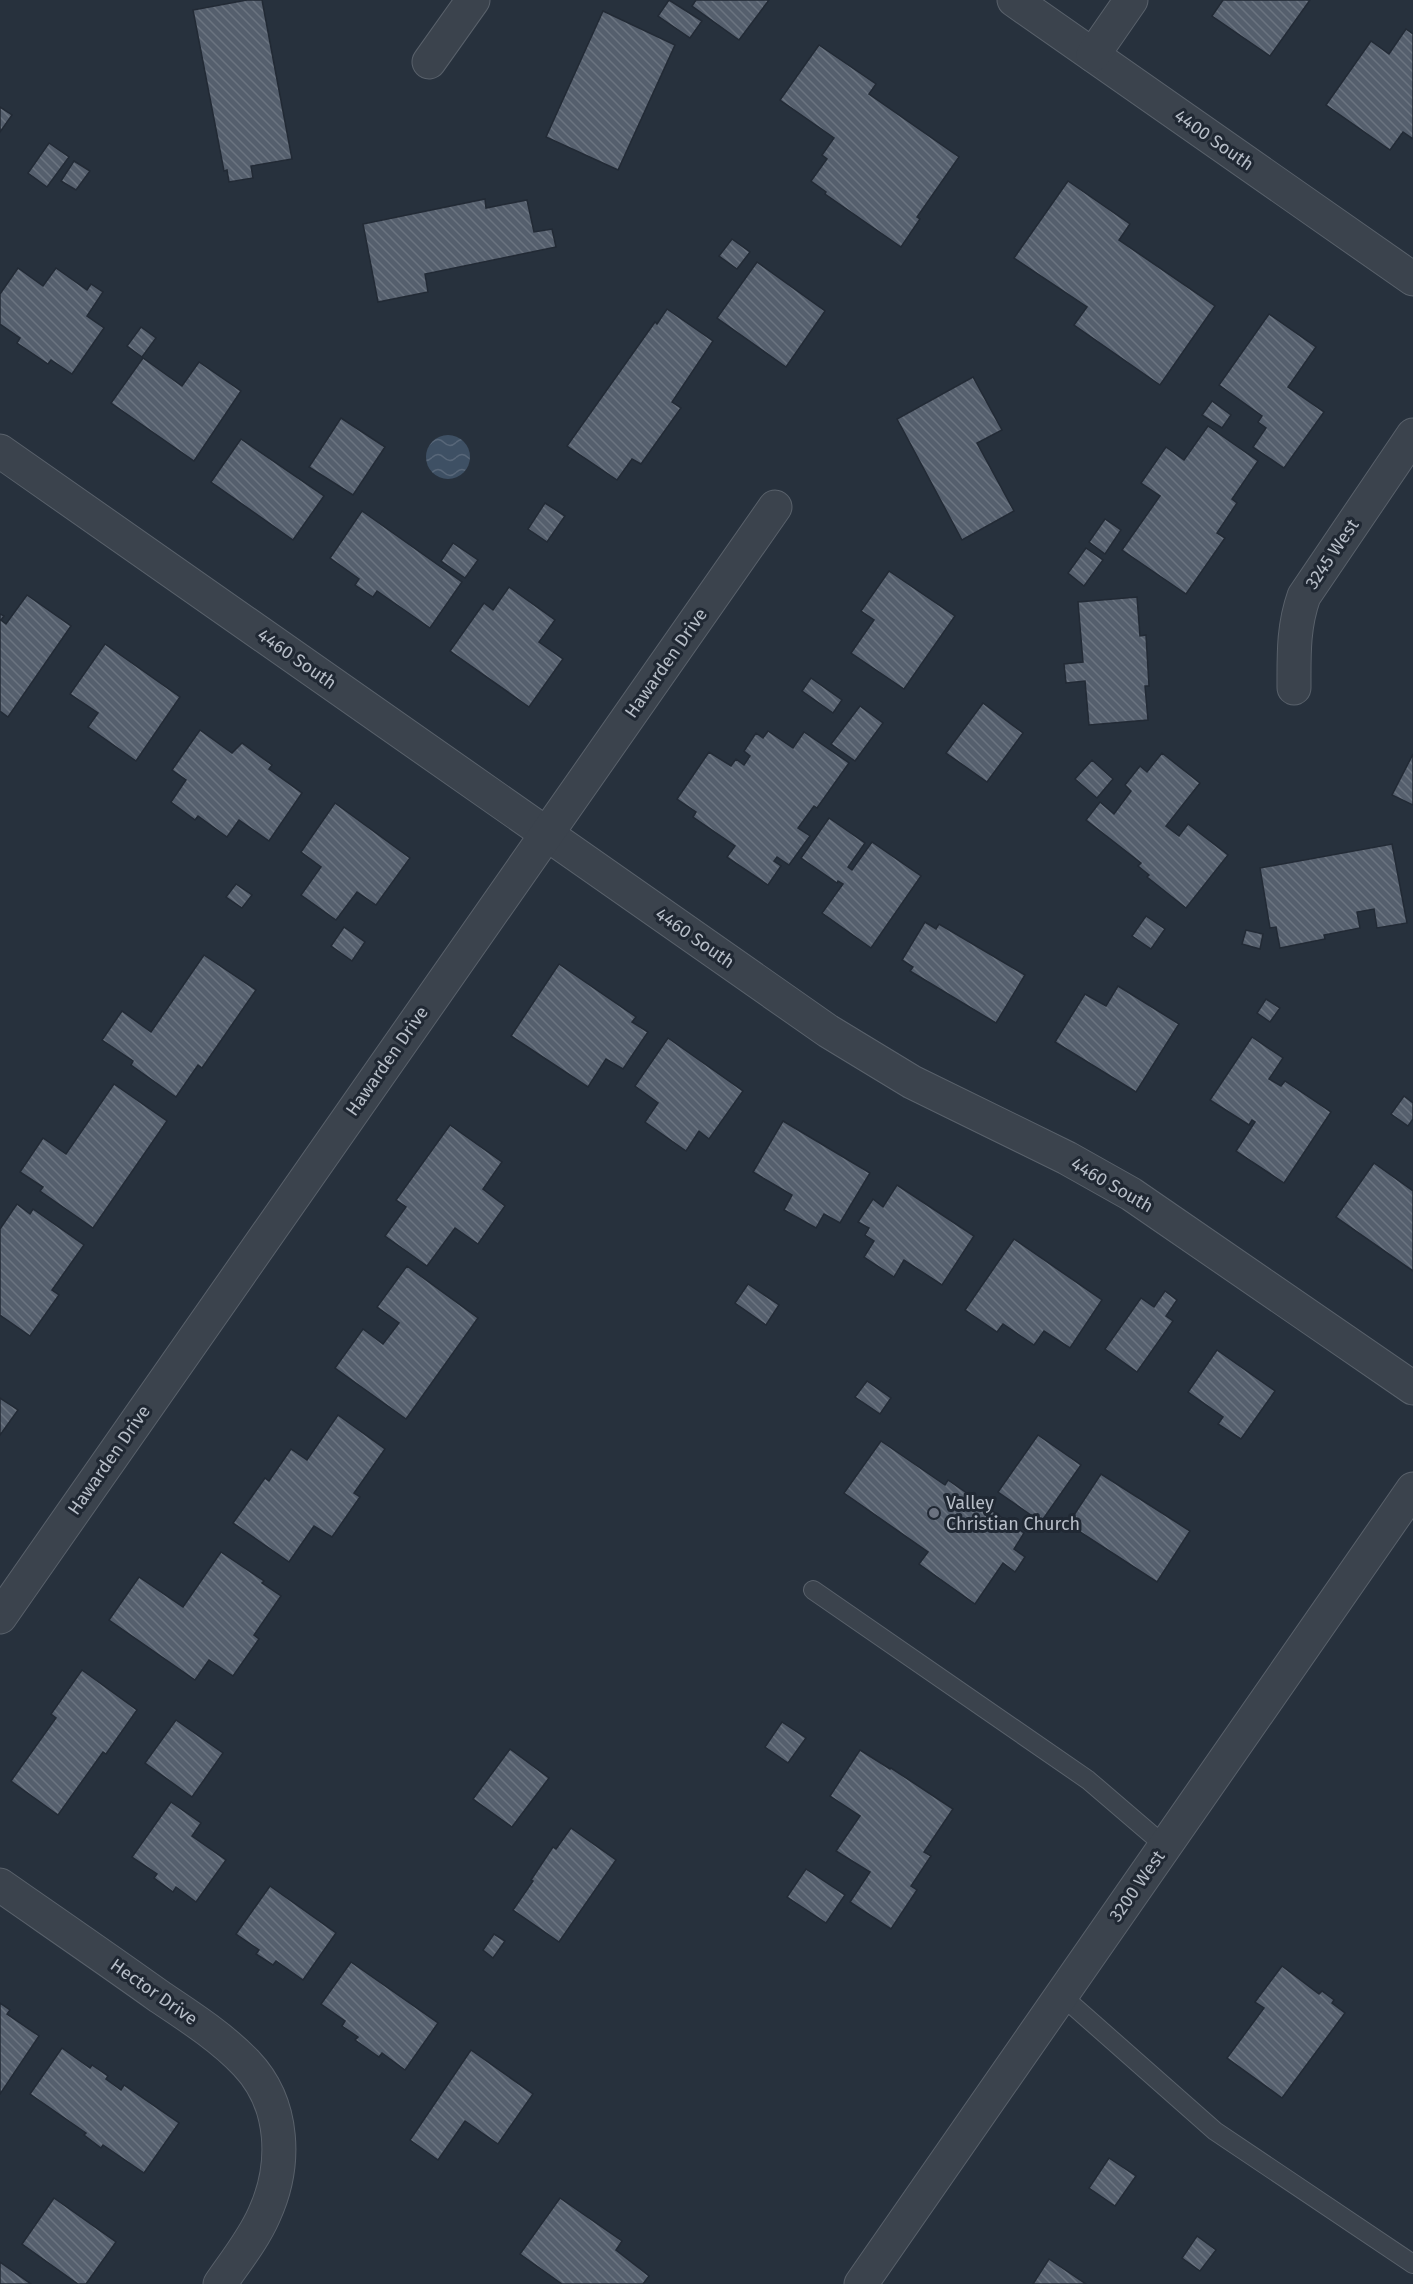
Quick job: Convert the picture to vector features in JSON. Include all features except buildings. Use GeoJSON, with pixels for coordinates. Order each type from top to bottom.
{"type":"FeatureCollection","features":[{"type":"Feature","properties":{"kind":"street"},"geometry":{"type":"LineString","coordinates":[[429,62],[473,0]]}},
{"type":"Feature","properties":{"kind":"street","name":"4400 South"},"geometry":{"type":"LineString","coordinates":[[1014,0],[1413,279]]}},
{"type":"Feature","properties":{"kind":"street"},"geometry":{"type":"LineString","coordinates":[[1093,55],[1131,0]]}},
{"type":"Feature","properties":{"kind":"street","name":"3245 West"},"geometry":{"type":"LineString","coordinates":[[1294,688],[1294,636],[1297,616],[1304,596],[1413,435]]}},
{"type":"Feature","properties":{"kind":"street","name":"4460 South"},"geometry":{"type":"LineString","coordinates":[[0,451],[868,1058],[956,1105],[1067,1158],[1131,1194],[1413,1388]]}},
{"type":"Feature","properties":{"kind":"street","name":"Hawarden Drive"},"geometry":{"type":"LineString","coordinates":[[0,1617],[775,507]]}},
{"type":"Feature","properties":{"kind":"street","name":"3200 West"},"geometry":{"type":"LineString","coordinates":[[861,2284],[1413,1489]]}},
{"type":"Feature","properties":{"kind":"street","name":"Hector Drive"},"geometry":{"type":"LineString","coordinates":[[0,1885],[231,2048],[262,2082],[273,2103],[278,2126],[278,2169],[265,2214],[254,2235],[220,2284]]}},
{"type":"Feature","properties":{"kind":"lane"},"geometry":{"type":"LineString","coordinates":[[813,1590],[1088,1780],[1164,1846]]}},
{"type":"Feature","properties":{"kind":"lane"},"geometry":{"type":"LineString","coordinates":[[1061,1995],[1215,2131],[1413,2264]]}},
{"type":"Feature","properties":{"kind":"water"},"geometry":{"type":"Polygon","coordinates":[[[448,435],[463,442],[470,457],[463,472],[448,479],[433,472],[426,457],[433,442],[448,435]]]}},
{"type":"Feature","properties":{"kind":"place","name":"Valley Christian Church"},"geometry":{"type":"Point","coordinates":[934,1513]}}]}
